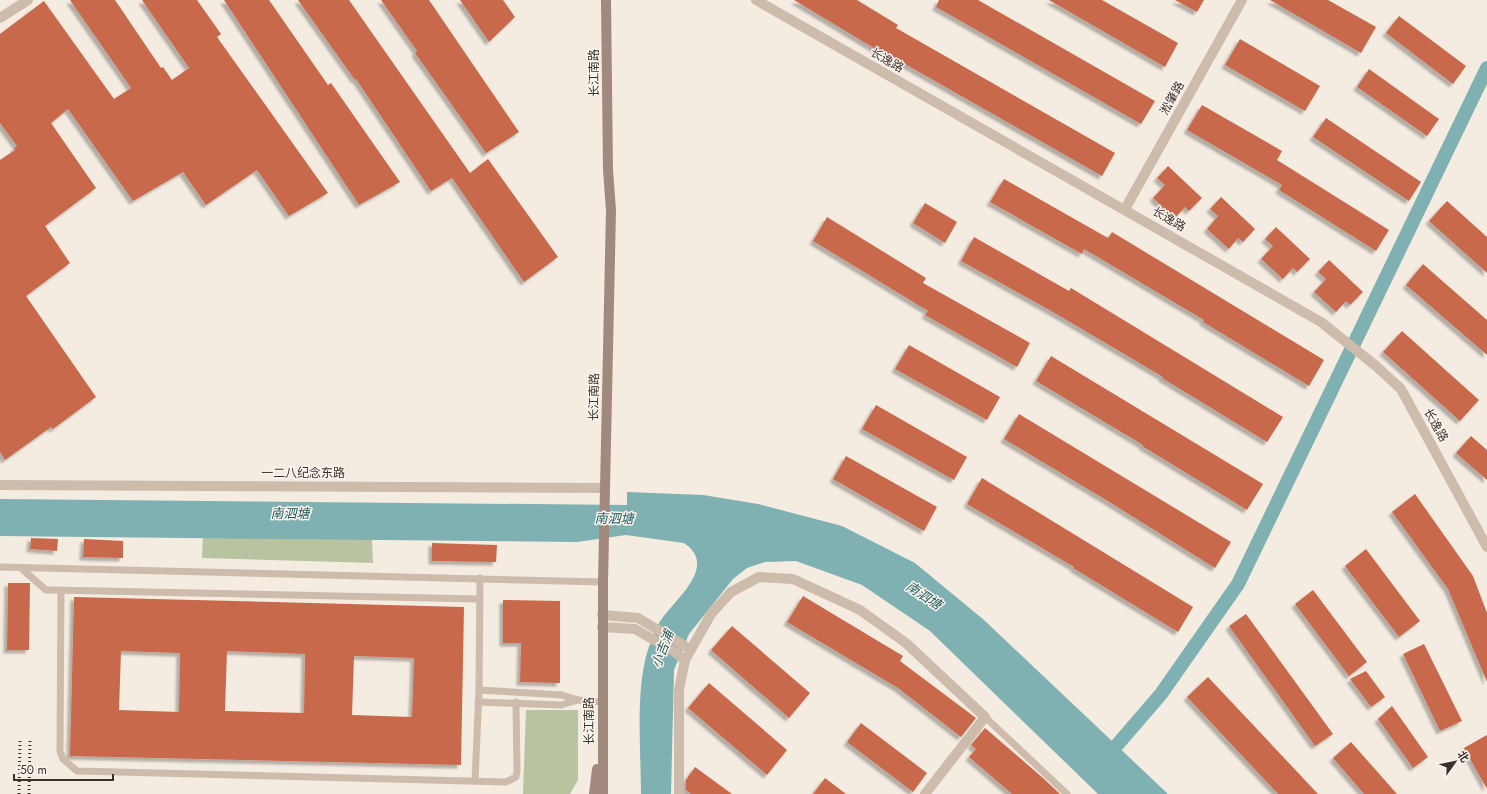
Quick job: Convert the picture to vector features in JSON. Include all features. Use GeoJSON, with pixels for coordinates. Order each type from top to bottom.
{"type":"FeatureCollection","features":[{"type":"Feature","properties":{"kind":"main road","name":"长江南路"},"geometry":{"type":"LineString","coordinates":[[603,794],[601,736],[602,615],[611,210],[608,170],[606,0]]}},
{"type":"Feature","properties":{"kind":"main road"},"geometry":{"type":"LineString","coordinates":[[594,794],[601,736]]}},
{"type":"Feature","properties":{"kind":"street"},"geometry":{"type":"LineString","coordinates":[[0,18],[28,0]]}},
{"type":"Feature","properties":{"kind":"street","name":"长逸路"},"geometry":{"type":"LineString","coordinates":[[756,0],[1321,322],[1376,366],[1401,389],[1487,547]]}},
{"type":"Feature","properties":{"kind":"street","name":"淞肇路"},"geometry":{"type":"LineString","coordinates":[[1125,209],[1242,0]]}},
{"type":"Feature","properties":{"kind":"street","name":"一二八纪念东路"},"geometry":{"type":"LineString","coordinates":[[0,485],[605,488]]}},
{"type":"Feature","properties":{"kind":"street"},"geometry":{"type":"LineString","coordinates":[[679,794],[679,690],[684,660],[710,614],[731,592],[759,577],[793,579],[860,610],[906,643],[985,717],[925,794]]}},
{"type":"Feature","properties":{"kind":"street"},"geometry":{"type":"LineString","coordinates":[[602,615],[638,618],[678,648],[684,660]]}},
{"type":"Feature","properties":{"kind":"street"},"geometry":{"type":"LineString","coordinates":[[602,627],[635,629],[678,648],[690,649]]}},
{"type":"Feature","properties":{"kind":"lane"},"geometry":{"type":"LineString","coordinates":[[0,567],[480,578],[603,577]]}},
{"type":"Feature","properties":{"kind":"lane"},"geometry":{"type":"LineString","coordinates":[[21,568],[46,590],[479,599]]}},
{"type":"Feature","properties":{"kind":"lane"},"geometry":{"type":"LineString","coordinates":[[475,781],[479,690],[480,578]]}},
{"type":"Feature","properties":{"kind":"lane"},"geometry":{"type":"LineString","coordinates":[[61,590],[60,751],[63,759],[77,771],[506,782],[516,777],[516,702]]}},
{"type":"Feature","properties":{"kind":"lane"},"geometry":{"type":"LineString","coordinates":[[479,690],[562,695],[578,700],[602,702]]}},
{"type":"Feature","properties":{"kind":"lane"},"geometry":{"type":"LineString","coordinates":[[478,702],[516,702],[561,705],[578,700]]}},
{"type":"Feature","properties":{"kind":"lane"},"geometry":{"type":"LineString","coordinates":[[985,717],[1067,794]]}},
{"type":"Feature","properties":{"kind":"green space"},"geometry":{"type":"Polygon","coordinates":[[[203,537],[372,539],[373,563],[202,558],[203,537]]]}},
{"type":"Feature","properties":{"kind":"green space"},"geometry":{"type":"Polygon","coordinates":[[[526,710],[578,710],[578,780],[570,794],[523,794],[526,710]]]}},
{"type":"Feature","properties":{"kind":"water"},"geometry":{"type":"Polygon","coordinates":[[[627,492],[703,495],[758,504],[842,526],[915,563],[984,620],[1168,794],[1098,794],[930,631],[862,585],[796,561],[765,562],[747,568],[733,579],[689,634],[674,670],[671,794],[641,794],[640,715],[646,655],[658,625],[665,614],[690,584],[695,573],[697,563],[694,552],[684,543],[626,535],[577,542],[0,536],[0,499],[627,505],[627,492]]]}},
{"type":"Feature","properties":{"kind":"building"},"geometry":{"type":"Polygon","coordinates":[[[70,0],[115,0],[161,68],[163,67],[172,80],[189,68],[142,0],[197,0],[221,34],[217,37],[328,193],[289,216],[257,170],[206,205],[183,172],[133,201],[68,109],[51,123],[96,188],[45,226],[70,263],[26,296],[96,397],[53,429],[51,427],[5,460],[0,452],[0,160],[15,150],[14,148],[17,146],[0,123],[0,34],[44,1],[114,99],[131,88],[70,0]]]}},
{"type":"Feature","properties":{"kind":"building"},"geometry":{"type":"Polygon","coordinates":[[[224,0],[269,0],[328,85],[331,83],[400,182],[359,205],[224,0]]]}},
{"type":"Feature","properties":{"kind":"building"},"geometry":{"type":"Polygon","coordinates":[[[298,0],[349,0],[470,173],[488,159],[558,257],[524,282],[452,178],[431,191],[356,79],[355,80],[298,0]]]}},
{"type":"Feature","properties":{"kind":"building"},"geometry":{"type":"Polygon","coordinates":[[[381,0],[429,0],[519,132],[486,153],[415,53],[417,51],[381,0]]]}},
{"type":"Feature","properties":{"kind":"building"},"geometry":{"type":"Polygon","coordinates":[[[460,0],[503,0],[515,17],[489,42],[460,0]]]}},
{"type":"Feature","properties":{"kind":"building"},"geometry":{"type":"Polygon","coordinates":[[[794,0],[857,0],[898,25],[896,28],[1115,153],[1102,176],[882,51],[882,53],[794,0]]]}},
{"type":"Feature","properties":{"kind":"building"},"geometry":{"type":"Polygon","coordinates":[[[939,0],[978,0],[1155,101],[1141,124],[936,7],[939,0]]]}},
{"type":"Feature","properties":{"kind":"building"},"geometry":{"type":"Polygon","coordinates":[[[1049,0],[1102,0],[1178,43],[1165,67],[1049,0]]]}},
{"type":"Feature","properties":{"kind":"building"},"geometry":{"type":"Polygon","coordinates":[[[1175,0],[1204,0],[1197,12],[1175,0]]]}},
{"type":"Feature","properties":{"kind":"building"},"geometry":{"type":"Polygon","coordinates":[[[1270,0],[1328,0],[1376,27],[1361,53],[1270,0]]]}},
{"type":"Feature","properties":{"kind":"building"},"geometry":{"type":"Polygon","coordinates":[[[1399,16],[1466,66],[1453,84],[1386,33],[1399,16]]]}},
{"type":"Feature","properties":{"kind":"building"},"geometry":{"type":"Polygon","coordinates":[[[1240,39],[1320,86],[1305,111],[1225,65],[1240,39]]]}},
{"type":"Feature","properties":{"kind":"building"},"geometry":{"type":"Polygon","coordinates":[[[1369,69],[1439,119],[1427,136],[1357,87],[1369,69]]]}},
{"type":"Feature","properties":{"kind":"building"},"geometry":{"type":"Polygon","coordinates":[[[1202,105],[1282,151],[1277,160],[1389,230],[1376,251],[1279,190],[1282,185],[1187,130],[1202,105]]]}},
{"type":"Feature","properties":{"kind":"building"},"geometry":{"type":"Polygon","coordinates":[[[1326,118],[1421,182],[1409,201],[1313,137],[1326,118]]]}},
{"type":"Feature","properties":{"kind":"building"},"geometry":{"type":"Polygon","coordinates":[[[1168,166],[1202,198],[1189,211],[1185,207],[1175,218],[1153,198],[1165,185],[1157,178],[1168,166]]]}},
{"type":"Feature","properties":{"kind":"building"},"geometry":{"type":"Polygon","coordinates":[[[1004,179],[1108,238],[1112,232],[1324,360],[1309,386],[1203,322],[1204,320],[1084,249],[1082,254],[990,202],[1004,179]]]}},
{"type":"Feature","properties":{"kind":"building"},"geometry":{"type":"Polygon","coordinates":[[[1221,197],[1255,229],[1243,242],[1238,238],[1229,249],[1207,229],[1218,216],[1210,209],[1221,197]]]}},
{"type":"Feature","properties":{"kind":"building"},"geometry":{"type":"Polygon","coordinates":[[[1447,201],[1487,237],[1487,273],[1429,221],[1447,201]]]}},
{"type":"Feature","properties":{"kind":"building"},"geometry":{"type":"Polygon","coordinates":[[[925,203],[957,222],[945,243],[913,223],[925,203]]]}},
{"type":"Feature","properties":{"kind":"building"},"geometry":{"type":"Polygon","coordinates":[[[827,217],[926,278],[923,283],[1030,343],[1017,367],[925,315],[928,311],[813,241],[827,217]]]}},
{"type":"Feature","properties":{"kind":"building"},"geometry":{"type":"Polygon","coordinates":[[[1276,227],[1310,259],[1297,272],[1293,268],[1283,279],[1261,259],[1273,246],[1265,239],[1276,227]]]}},
{"type":"Feature","properties":{"kind":"building"},"geometry":{"type":"Polygon","coordinates":[[[974,237],[1069,291],[1071,288],[1283,417],[1267,442],[1162,378],[1163,377],[1053,312],[961,261],[974,237]]]}},
{"type":"Feature","properties":{"kind":"building"},"geometry":{"type":"Polygon","coordinates":[[[1329,260],[1363,292],[1350,305],[1346,301],[1336,312],[1314,292],[1326,279],[1318,272],[1329,260]]]}},
{"type":"Feature","properties":{"kind":"building"},"geometry":{"type":"Polygon","coordinates":[[[1423,264],[1487,320],[1487,355],[1406,285],[1423,264]]]}},
{"type":"Feature","properties":{"kind":"building"},"geometry":{"type":"Polygon","coordinates":[[[1402,331],[1479,400],[1460,421],[1383,352],[1402,331]]]}},
{"type":"Feature","properties":{"kind":"building"},"geometry":{"type":"Polygon","coordinates":[[[909,345],[1000,397],[987,420],[895,369],[909,345]]]}},
{"type":"Feature","properties":{"kind":"building"},"geometry":{"type":"Polygon","coordinates":[[[1051,356],[1263,484],[1247,510],[1142,446],[1143,445],[1036,381],[1051,356]]]}},
{"type":"Feature","properties":{"kind":"building"},"geometry":{"type":"Polygon","coordinates":[[[876,405],[967,457],[954,480],[862,429],[876,405]]]}},
{"type":"Feature","properties":{"kind":"building"},"geometry":{"type":"Polygon","coordinates":[[[1019,414],[1231,542],[1215,568],[1111,503],[1004,439],[1019,414]]]}},
{"type":"Feature","properties":{"kind":"building"},"geometry":{"type":"Polygon","coordinates":[[[1471,436],[1487,450],[1487,480],[1456,453],[1471,436]]]}},
{"type":"Feature","properties":{"kind":"building"},"geometry":{"type":"Polygon","coordinates":[[[846,456],[937,507],[924,531],[833,479],[846,456]]]}},
{"type":"Feature","properties":{"kind":"building"},"geometry":{"type":"Polygon","coordinates":[[[982,478],[1193,607],[1178,632],[1073,568],[1074,567],[967,504],[982,478]]]}},
{"type":"Feature","properties":{"kind":"building"},"geometry":{"type":"Polygon","coordinates":[[[1415,494],[1473,576],[1487,613],[1487,682],[1448,589],[1392,512],[1415,494]]]}},
{"type":"Feature","properties":{"kind":"building"},"geometry":{"type":"Polygon","coordinates":[[[31,538],[58,539],[57,551],[30,549],[31,538]]]}},
{"type":"Feature","properties":{"kind":"building"},"geometry":{"type":"Polygon","coordinates":[[[84,539],[123,541],[123,558],[83,557],[84,539]]]}},
{"type":"Feature","properties":{"kind":"building"},"geometry":{"type":"Polygon","coordinates":[[[432,543],[497,545],[496,562],[432,561],[432,543]]]}},
{"type":"Feature","properties":{"kind":"building"},"geometry":{"type":"Polygon","coordinates":[[[1366,549],[1420,621],[1399,637],[1345,566],[1366,549]]]}},
{"type":"Feature","properties":{"kind":"building"},"geometry":{"type":"Polygon","coordinates":[[[8,583],[30,583],[29,650],[7,650],[8,583]]]}},
{"type":"Feature","properties":{"kind":"building"},"geometry":{"type":"Polygon","coordinates":[[[1313,590],[1367,662],[1349,676],[1295,604],[1313,590]]]}},
{"type":"Feature","properties":{"kind":"building"},"geometry":{"type":"Polygon","coordinates":[[[803,596],[903,656],[900,661],[976,718],[961,737],[898,688],[787,622],[803,596]]]}},
{"type":"Feature","properties":{"kind":"building"},"geometry":{"type":"Polygon","coordinates":[[[74,597],[464,607],[461,765],[70,756],[74,597]],[[121,651],[119,710],[179,712],[180,653],[121,651]],[[227,651],[225,711],[304,713],[305,654],[227,651]],[[354,656],[352,715],[412,717],[414,658],[354,656]]]}},
{"type":"Feature","properties":{"kind":"building"},"geometry":{"type":"Polygon","coordinates":[[[503,600],[560,601],[560,683],[520,682],[521,643],[503,643],[503,600]]]}},
{"type":"Feature","properties":{"kind":"building"},"geometry":{"type":"Polygon","coordinates":[[[1246,614],[1333,734],[1315,746],[1229,626],[1246,614]]]}},
{"type":"Feature","properties":{"kind":"building"},"geometry":{"type":"Polygon","coordinates":[[[732,626],[810,693],[789,718],[711,650],[732,626]]]}},
{"type":"Feature","properties":{"kind":"building"},"geometry":{"type":"Polygon","coordinates":[[[1424,644],[1462,721],[1440,731],[1403,654],[1424,644]]]}},
{"type":"Feature","properties":{"kind":"building"},"geometry":{"type":"Polygon","coordinates":[[[1366,671],[1385,697],[1371,707],[1350,679],[1366,671]]]}},
{"type":"Feature","properties":{"kind":"building"},"geometry":{"type":"Polygon","coordinates":[[[1208,677],[1318,794],[1278,794],[1187,697],[1208,677]]]}},
{"type":"Feature","properties":{"kind":"building"},"geometry":{"type":"Polygon","coordinates":[[[709,683],[787,750],[767,775],[688,708],[709,683]]]}},
{"type":"Feature","properties":{"kind":"building"},"geometry":{"type":"Polygon","coordinates":[[[1392,706],[1428,757],[1413,768],[1378,719],[1392,706]]]}},
{"type":"Feature","properties":{"kind":"building"},"geometry":{"type":"Polygon","coordinates":[[[861,723],[927,773],[913,792],[847,742],[861,723]]]}},
{"type":"Feature","properties":{"kind":"building"},"geometry":{"type":"Polygon","coordinates":[[[985,728],[1060,794],[1012,794],[969,757],[976,749],[971,745],[985,728]]]}},
{"type":"Feature","properties":{"kind":"building"},"geometry":{"type":"Polygon","coordinates":[[[1487,735],[1487,789],[1464,748],[1487,735]]]}},
{"type":"Feature","properties":{"kind":"building"},"geometry":{"type":"Polygon","coordinates":[[[1351,742],[1397,794],[1364,794],[1333,758],[1351,742]]]}},
{"type":"Feature","properties":{"kind":"building"},"geometry":{"type":"Polygon","coordinates":[[[695,767],[732,794],[691,794],[686,790],[686,780],[695,767]]]}},
{"type":"Feature","properties":{"kind":"building"},"geometry":{"type":"Polygon","coordinates":[[[825,778],[846,794],[813,794],[825,778]]]}},
{"type":"Feature","properties":{"kind":"waterway"},"geometry":{"type":"LineString","coordinates":[[1105,759],[1161,694],[1238,584],[1487,68]]}},
{"type":"Feature","properties":{"kind":"railway"},"geometry":{"type":"LineString","coordinates":[[19,794],[20,740]]}},
{"type":"Feature","properties":{"kind":"railway"},"geometry":{"type":"LineString","coordinates":[[29,794],[30,740]]}},
{"type":"Feature","properties":{"kind":"water label","name":"南泗塘"},"geometry":{"type":"Point","coordinates":[290,513]}},
{"type":"Feature","properties":{"kind":"water label","name":"南泗塘"},"geometry":{"type":"Point","coordinates":[614,518]}},
{"type":"Feature","properties":{"kind":"water label","name":"南泗塘"},"geometry":{"type":"Point","coordinates":[924,595]}},
{"type":"Feature","properties":{"kind":"water label","name":"小吉浦"},"geometry":{"type":"Point","coordinates":[662,649]}}]}
